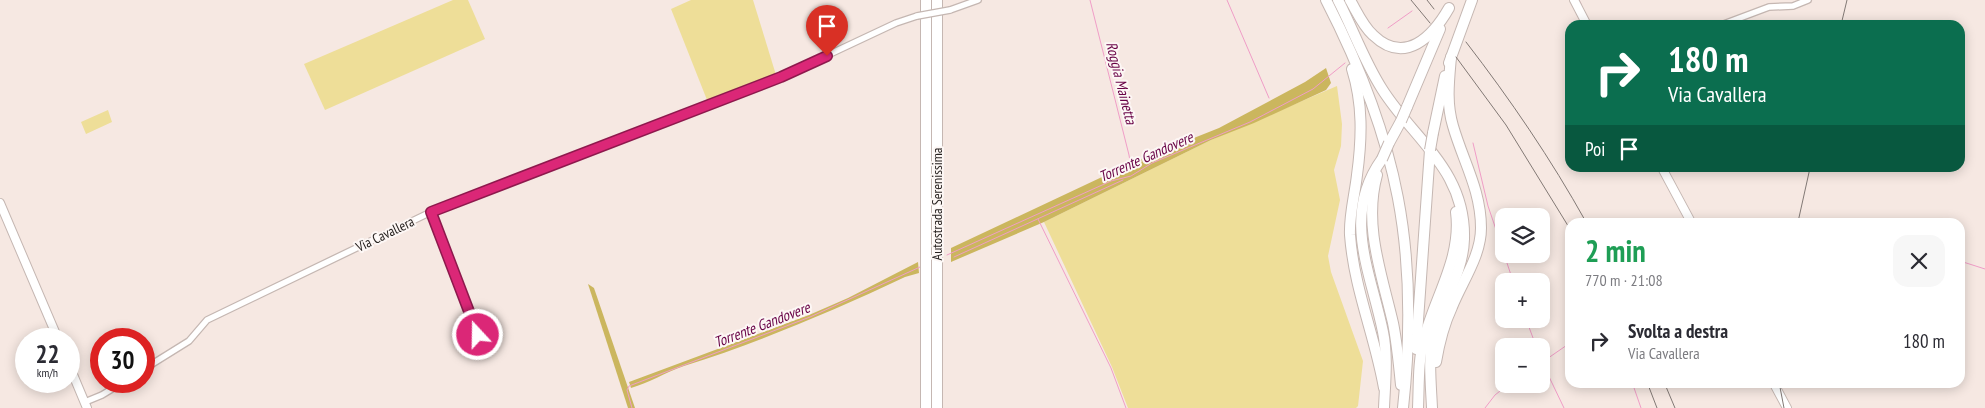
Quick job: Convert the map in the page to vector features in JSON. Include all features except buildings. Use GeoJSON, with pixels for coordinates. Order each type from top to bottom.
{"type":"FeatureCollection","features":[{"type":"Feature","properties":{"kind":"highway","name":"Autostrada Serenissima"},"geometry":{"type":"LineString","coordinates":[[926,0],[926,408]]}},
{"type":"Feature","properties":{"kind":"highway","name":"Autostrada Serenissima"},"geometry":{"type":"LineString","coordinates":[[937,0],[937,408]]}},
{"type":"Feature","properties":{"kind":"highway"},"geometry":{"type":"LineString","coordinates":[[938,60],[943,0]]}},
{"type":"Feature","properties":{"kind":"highway"},"geometry":{"type":"LineString","coordinates":[[1326,0],[1366,86],[1385,140],[1403,216],[1408,279],[1409,335],[1403,408]]}},
{"type":"Feature","properties":{"kind":"highway"},"geometry":{"type":"LineString","coordinates":[[1338,0],[1381,88],[1447,172],[1462,214],[1464,236],[1461,267],[1433,336],[1432,408]]}},
{"type":"Feature","properties":{"kind":"highway"},"geometry":{"type":"LineString","coordinates":[[1350,0],[1372,34],[1385,43],[1402,47],[1419,43],[1432,34],[1450,4]]}},
{"type":"Feature","properties":{"kind":"highway"},"geometry":{"type":"LineString","coordinates":[[1412,408],[1434,154],[1433,134],[1451,57],[1472,0]]}},
{"type":"Feature","properties":{"kind":"highway"},"geometry":{"type":"LineString","coordinates":[[1384,408],[1384,338],[1362,253],[1361,222],[1364,197],[1369,179],[1382,159],[1401,121],[1450,4]]}},
{"type":"Feature","properties":{"kind":"highway"},"geometry":{"type":"LineString","coordinates":[[1334,16],[1353,70],[1360,107],[1361,150],[1350,233],[1354,273],[1378,354],[1384,388]]}},
{"type":"Feature","properties":{"kind":"highway"},"geometry":{"type":"LineString","coordinates":[[1431,385],[1444,328],[1469,270],[1481,231],[1477,192],[1453,125],[1448,103],[1451,57]]}},
{"type":"Feature","properties":{"kind":"highway"},"geometry":{"type":"LineString","coordinates":[[1418,408],[1424,339],[1448,272],[1457,226],[1453,195],[1434,154]]}},
{"type":"Feature","properties":{"kind":"highway"},"geometry":{"type":"LineString","coordinates":[[1382,159],[1373,196],[1373,236],[1397,345],[1403,408]]}},
{"type":"Feature","properties":{"kind":"street","name":"Via Cavallera"},"geometry":{"type":"LineString","coordinates":[[155,362],[189,341],[207,320],[431,212],[781,77],[896,23],[917,16],[950,10],[978,0]]}},
{"type":"Feature","properties":{"kind":"street"},"geometry":{"type":"LineString","coordinates":[[1574,0],[1584,20]]}},
{"type":"Feature","properties":{"kind":"street"},"geometry":{"type":"LineString","coordinates":[[1734,20],[1769,7],[1793,6],[1808,0]]}},
{"type":"Feature","properties":{"kind":"street"},"geometry":{"type":"LineString","coordinates":[[1664,172],[1689,218]]}},
{"type":"Feature","properties":{"kind":"street"},"geometry":{"type":"LineString","coordinates":[[0,203],[53,328]]}},
{"type":"Feature","properties":{"kind":"street"},"geometry":{"type":"LineString","coordinates":[[431,212],[478,335]]}},
{"type":"Feature","properties":{"kind":"street"},"geometry":{"type":"LineString","coordinates":[[1776,388],[1787,408]]}},
{"type":"Feature","properties":{"kind":"street"},"geometry":{"type":"LineString","coordinates":[[1781,388],[1791,408]]}},
{"type":"Feature","properties":{"kind":"street"},"geometry":{"type":"LineString","coordinates":[[80,391],[86,405],[105,393]]}},
{"type":"Feature","properties":{"kind":"shaded area"},"geometry":{"type":"Polygon","coordinates":[[[453,0],[468,0],[485,39],[325,110],[304,64],[453,0]]]}},
{"type":"Feature","properties":{"kind":"shaded area"},"geometry":{"type":"Polygon","coordinates":[[[691,0],[753,0],[776,75],[709,105],[671,9],[691,0]]]}},
{"type":"Feature","properties":{"kind":"shaded area"},"geometry":{"type":"Polygon","coordinates":[[[1326,68],[1331,83],[1326,90],[1254,123],[1211,140],[1044,222],[951,262],[951,248],[1136,161],[1219,128],[1305,82],[1326,68]]]}},
{"type":"Feature","properties":{"kind":"shaded area"},"geometry":{"type":"Polygon","coordinates":[[[1337,86],[1342,124],[1341,146],[1334,170],[1340,200],[1328,256],[1331,272],[1363,361],[1358,406],[1356,408],[1128,408],[1112,367],[1044,222],[1211,140],[1337,86]]]}},
{"type":"Feature","properties":{"kind":"shaded area"},"geometry":{"type":"Polygon","coordinates":[[[108,110],[112,122],[86,134],[81,122],[108,110]]]}},
{"type":"Feature","properties":{"kind":"shaded area"},"geometry":{"type":"Polygon","coordinates":[[[918,262],[919,273],[905,277],[796,325],[740,347],[677,368],[631,388],[629,382],[809,315],[848,298],[918,262]]]}},
{"type":"Feature","properties":{"kind":"shaded area"},"geometry":{"type":"Polygon","coordinates":[[[588,284],[594,288],[635,408],[628,408],[588,284]]]}},
{"type":"Feature","properties":{"kind":"waterway","name":"Roggia Mainetta"},"geometry":{"type":"LineString","coordinates":[[1090,0],[1129,155],[1130,161],[1127,171]]}},
{"type":"Feature","properties":{"kind":"waterway"},"geometry":{"type":"LineString","coordinates":[[1227,0],[1269,98]]}},
{"type":"Feature","properties":{"kind":"waterway"},"geometry":{"type":"LineString","coordinates":[[1579,0],[1581,4]]}},
{"type":"Feature","properties":{"kind":"waterway","name":"Torrente Gandovere"},"geometry":{"type":"LineString","coordinates":[[1388,28],[1412,11]]}},
{"type":"Feature","properties":{"kind":"waterway","name":"Torrente Gandovere"},"geometry":{"type":"LineString","coordinates":[[947,255],[1111,181],[1131,176],[1152,163],[1250,122],[1313,89],[1345,63]]}},
{"type":"Feature","properties":{"kind":"waterway"},"geometry":{"type":"LineString","coordinates":[[1473,143],[1488,206],[1495,227]]}},
{"type":"Feature","properties":{"kind":"waterway","name":"Roggia Mainetta"},"geometry":{"type":"LineString","coordinates":[[954,257],[1123,180]]}},
{"type":"Feature","properties":{"kind":"waterway"},"geometry":{"type":"LineString","coordinates":[[1038,219],[1111,368],[1126,408]]}},
{"type":"Feature","properties":{"kind":"waterway"},"geometry":{"type":"LineString","coordinates":[[1507,263],[1510,273]]}},
{"type":"Feature","properties":{"kind":"waterway"},"geometry":{"type":"LineString","coordinates":[[1965,263],[1985,269]]}},
{"type":"Feature","properties":{"kind":"waterway","name":"Torrente Gandovere"},"geometry":{"type":"LineString","coordinates":[[632,408],[627,390],[629,386],[810,317],[920,267]]}},
{"type":"Feature","properties":{"kind":"waterway"},"geometry":{"type":"LineString","coordinates":[[1529,328],[1533,338]]}},
{"type":"Feature","properties":{"kind":"waterway"},"geometry":{"type":"LineString","coordinates":[[1550,357],[1565,346]]}},
{"type":"Feature","properties":{"kind":"waterway"},"geometry":{"type":"LineString","coordinates":[[1550,379],[1564,408]]}},
{"type":"Feature","properties":{"kind":"waterway"},"geometry":{"type":"LineString","coordinates":[[1634,388],[1641,408]]}},
{"type":"Feature","properties":{"kind":"waterway"},"geometry":{"type":"LineString","coordinates":[[1485,408],[1498,393]]}},
{"type":"Feature","properties":{"kind":"railway"},"geometry":{"type":"LineString","coordinates":[[1411,0],[1430,23]]}},
{"type":"Feature","properties":{"kind":"railway"},"geometry":{"type":"LineString","coordinates":[[1427,0],[1434,9]]}},
{"type":"Feature","properties":{"kind":"railway"},"geometry":{"type":"LineString","coordinates":[[1842,20],[1847,0]]}},
{"type":"Feature","properties":{"kind":"railway"},"geometry":{"type":"LineString","coordinates":[[1466,42],[1529,130],[1559,175],[1584,218]]}},
{"type":"Feature","properties":{"kind":"railway"},"geometry":{"type":"LineString","coordinates":[[1456,57],[1506,125],[1565,221]]}},
{"type":"Feature","properties":{"kind":"railway"},"geometry":{"type":"LineString","coordinates":[[1799,218],[1809,172]]}},
{"type":"Feature","properties":{"kind":"railway"},"geometry":{"type":"LineString","coordinates":[[1649,388],[1657,408]]}},
{"type":"Feature","properties":{"kind":"railway"},"geometry":{"type":"LineString","coordinates":[[1667,388],[1675,408]]}},
{"type":"Feature","properties":{"kind":"railway"},"geometry":{"type":"LineString","coordinates":[[1780,388],[1784,408]]}},
{"type":"Feature","properties":{"kind":"route"},"geometry":{"type":"LineString","coordinates":[[478,335],[431,212],[781,77],[827,56]]}}]}
